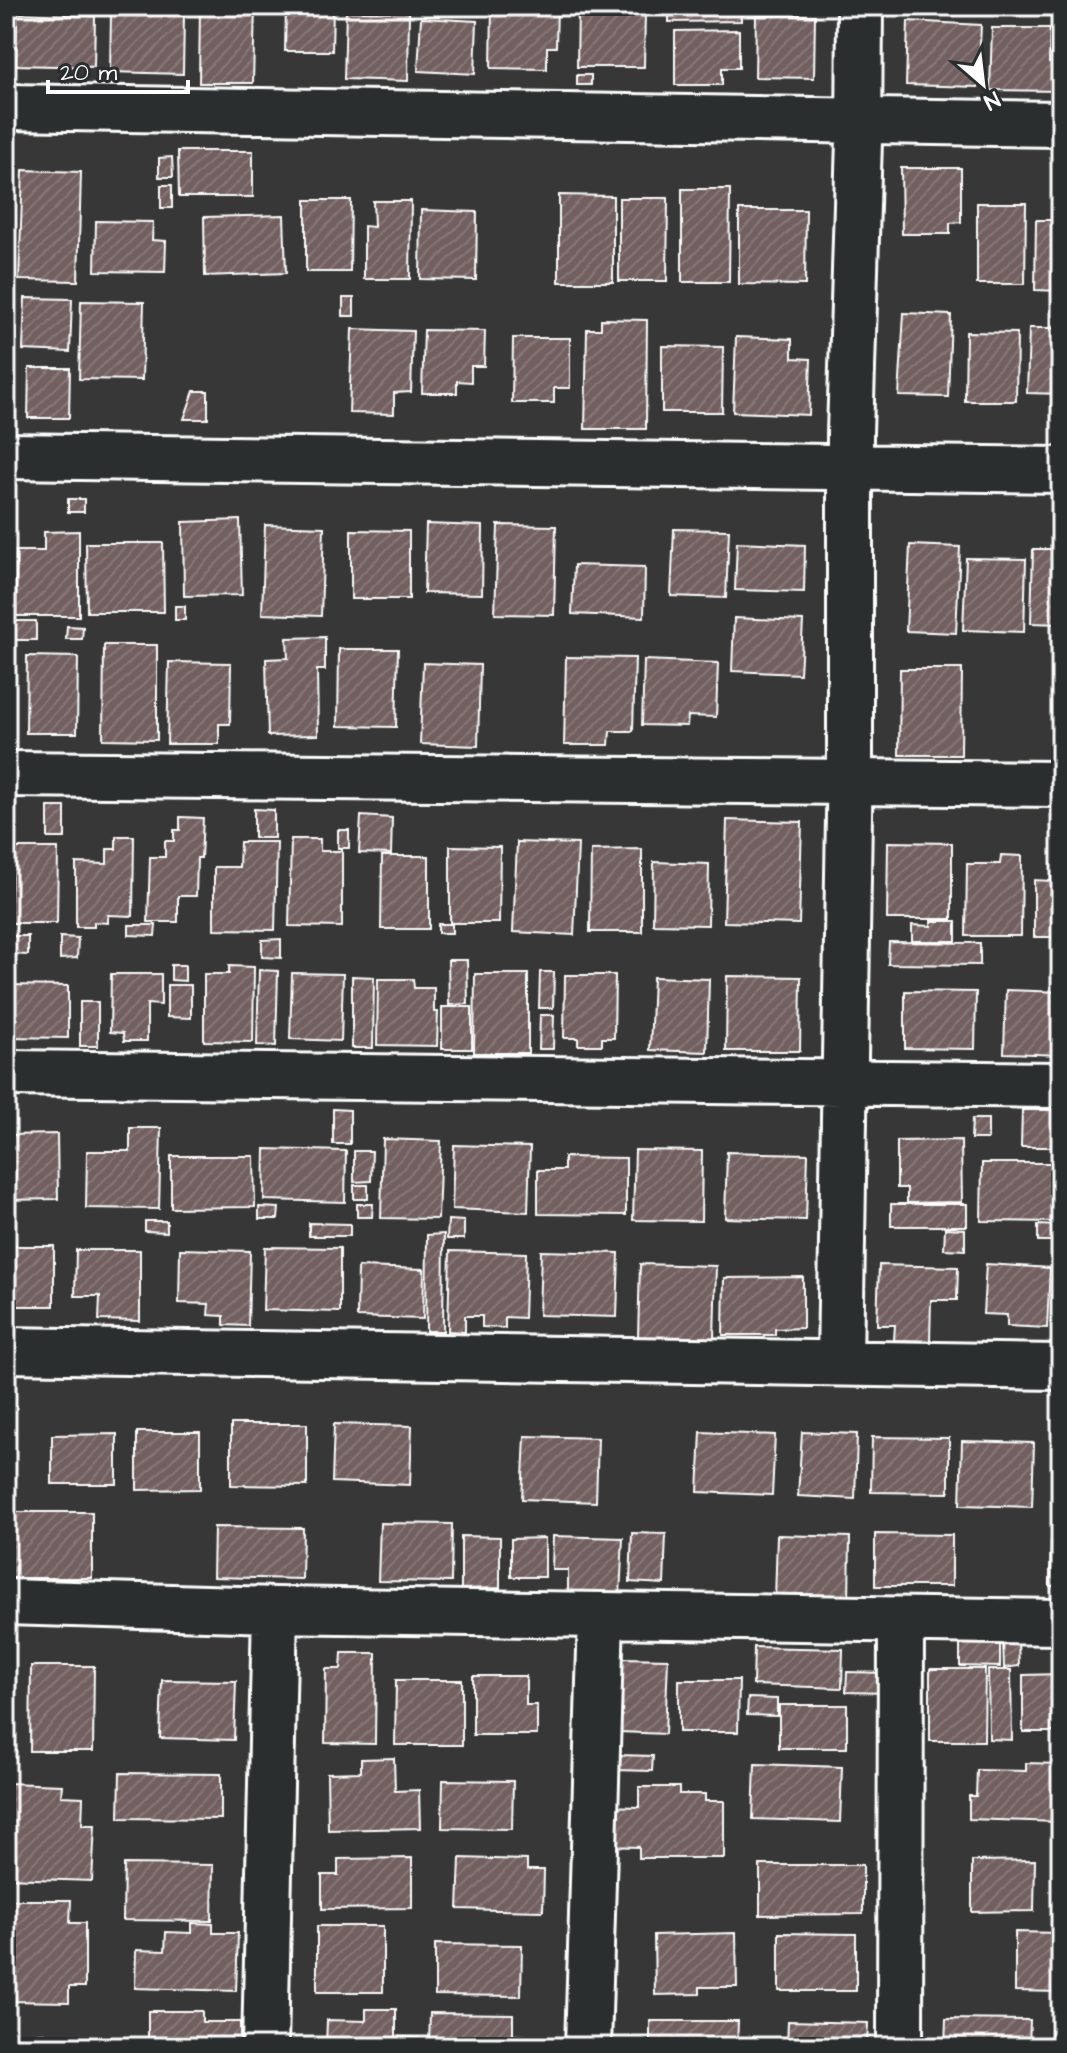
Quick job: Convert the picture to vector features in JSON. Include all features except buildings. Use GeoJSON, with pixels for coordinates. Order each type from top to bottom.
{"type":"FeatureCollection","features":[{"type":"Feature","properties":{"kind":"street"},"geometry":{"type":"LineString","coordinates":[[840,1362],[849,782],[850,466],[860,6]]}},
{"type":"Feature","properties":{"kind":"street"},"geometry":{"type":"LineString","coordinates":[[6,107],[1061,124]]}},
{"type":"Feature","properties":{"kind":"street"},"geometry":{"type":"LineString","coordinates":[[6,456],[1061,470]]}},
{"type":"Feature","properties":{"kind":"street"},"geometry":{"type":"LineString","coordinates":[[6,774],[1061,784]]}},
{"type":"Feature","properties":{"kind":"street"},"geometry":{"type":"LineString","coordinates":[[6,1073],[1061,1085]]}},
{"type":"Feature","properties":{"kind":"street"},"geometry":{"type":"LineString","coordinates":[[6,1350],[1061,1367]]}},
{"type":"Feature","properties":{"kind":"street"},"geometry":{"type":"LineString","coordinates":[[6,1602],[275,1610],[1061,1622]]}},
{"type":"Feature","properties":{"kind":"street"},"geometry":{"type":"LineString","coordinates":[[265,2047],[275,1610]]}},
{"type":"Feature","properties":{"kind":"street"},"geometry":{"type":"LineString","coordinates":[[588,2047],[601,1616]]}},
{"type":"Feature","properties":{"kind":"street"},"geometry":{"type":"LineString","coordinates":[[900,2047],[901,1620]]}}]}
